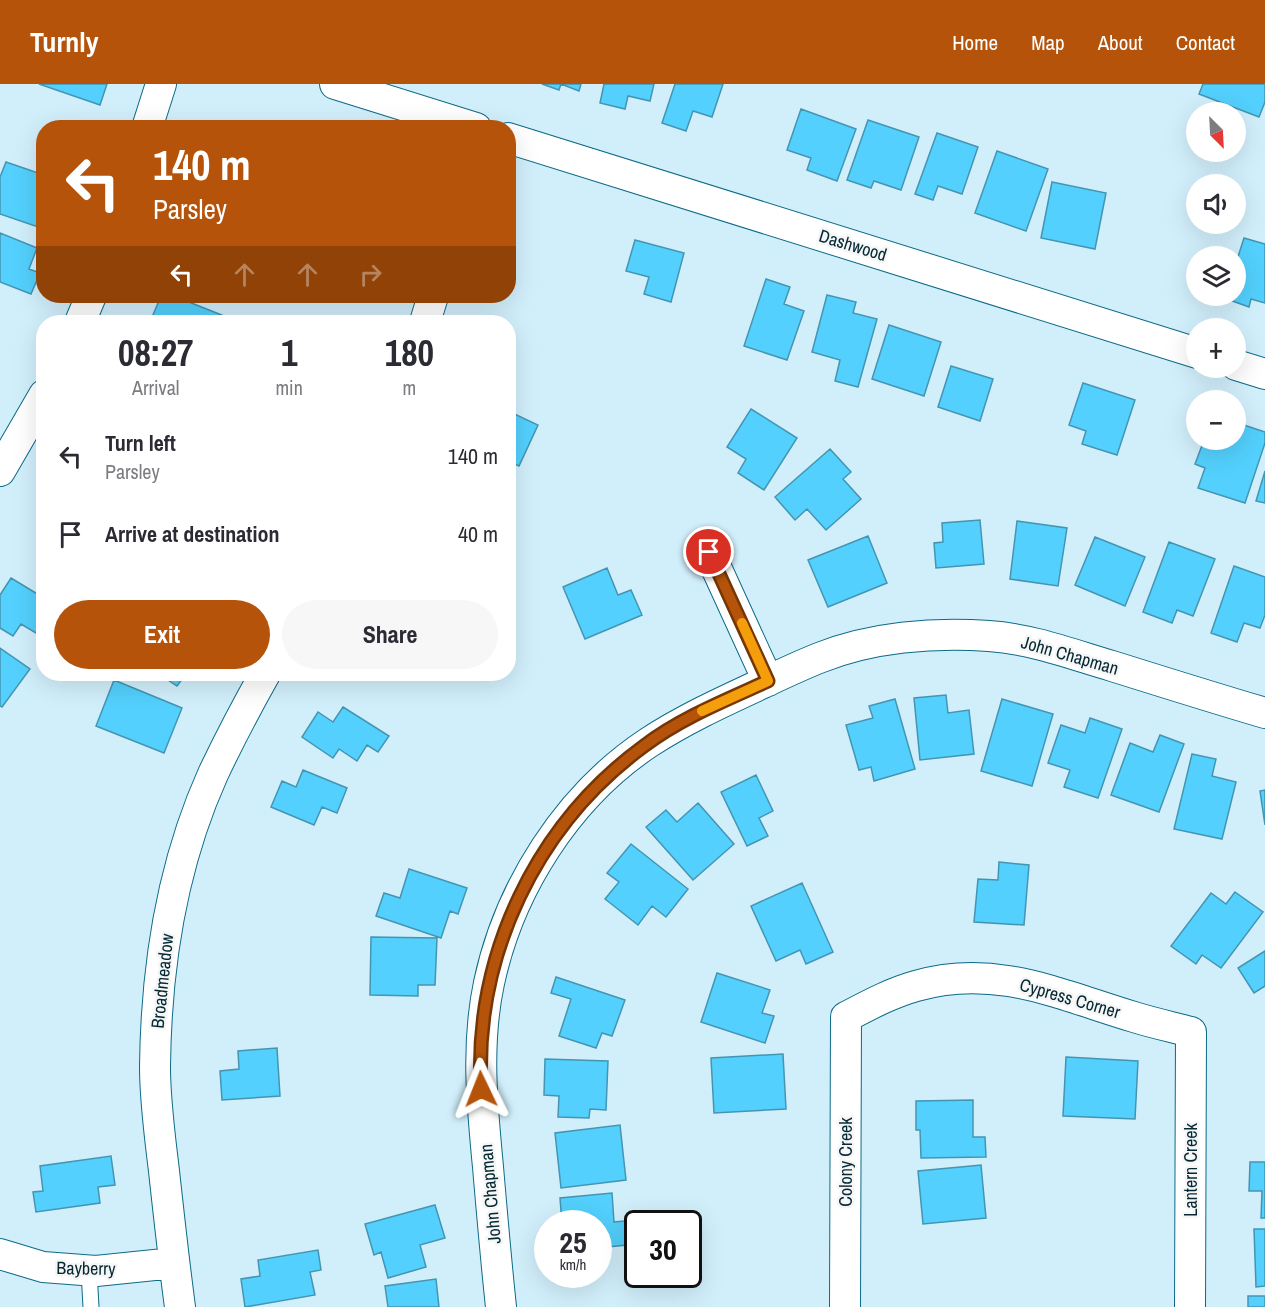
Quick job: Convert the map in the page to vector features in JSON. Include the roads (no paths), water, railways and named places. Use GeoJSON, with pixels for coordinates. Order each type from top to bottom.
{"type":"FeatureCollection","features":[{"type":"Feature","properties":{"kind":"street"},"geometry":{"type":"LineString","coordinates":[[150,120],[161,84]]}},
{"type":"Feature","properties":{"kind":"street"},"geometry":{"type":"LineString","coordinates":[[335,84],[450,120]]}},
{"type":"Feature","properties":{"kind":"street","name":"Dashwood"},"geometry":{"type":"LineString","coordinates":[[516,140],[1186,350]]}},
{"type":"Feature","properties":{"kind":"street"},"geometry":{"type":"LineString","coordinates":[[1246,368],[1265,374]]}},
{"type":"Feature","properties":{"kind":"street"},"geometry":{"type":"LineString","coordinates":[[0,471],[36,409]]}},
{"type":"Feature","properties":{"kind":"street"},"geometry":{"type":"LineString","coordinates":[[709,552],[768,681]]}},
{"type":"Feature","properties":{"kind":"street","name":"John Chapman"},"geometry":{"type":"LineString","coordinates":[[501,1307],[480,1066],[482,1024],[489,983],[500,943],[515,904],[556,833],[612,772],[644,746],[679,723],[822,657],[863,645],[926,636],[989,636],[1031,642],[1265,713]]}},
{"type":"Feature","properties":{"kind":"street","name":"Broadmeadow"},"geometry":{"type":"LineString","coordinates":[[180,1307],[161,1145],[155,1069],[158,994],[169,920],[187,847],[212,776],[262,681]]}},
{"type":"Feature","properties":{"kind":"street","name":"Cypress Corner"},"geometry":{"type":"LineString","coordinates":[[846,1017],[872,1003],[919,986],[968,978],[1018,981],[1049,988],[1134,1017],[1191,1032]]}},
{"type":"Feature","properties":{"kind":"street","name":"Colony Creek"},"geometry":{"type":"LineString","coordinates":[[845,1307],[846,1017]]}},
{"type":"Feature","properties":{"kind":"street","name":"Lantern Creek"},"geometry":{"type":"LineString","coordinates":[[1190,1307],[1191,1032]]}},
{"type":"Feature","properties":{"kind":"street","name":"Bayberry"},"geometry":{"type":"LineString","coordinates":[[0,1254],[43,1267],[88,1271],[174,1263]]}},
{"type":"Feature","properties":{"kind":"lane"},"geometry":{"type":"LineString","coordinates":[[88,1271],[91,1307]]}}]}
